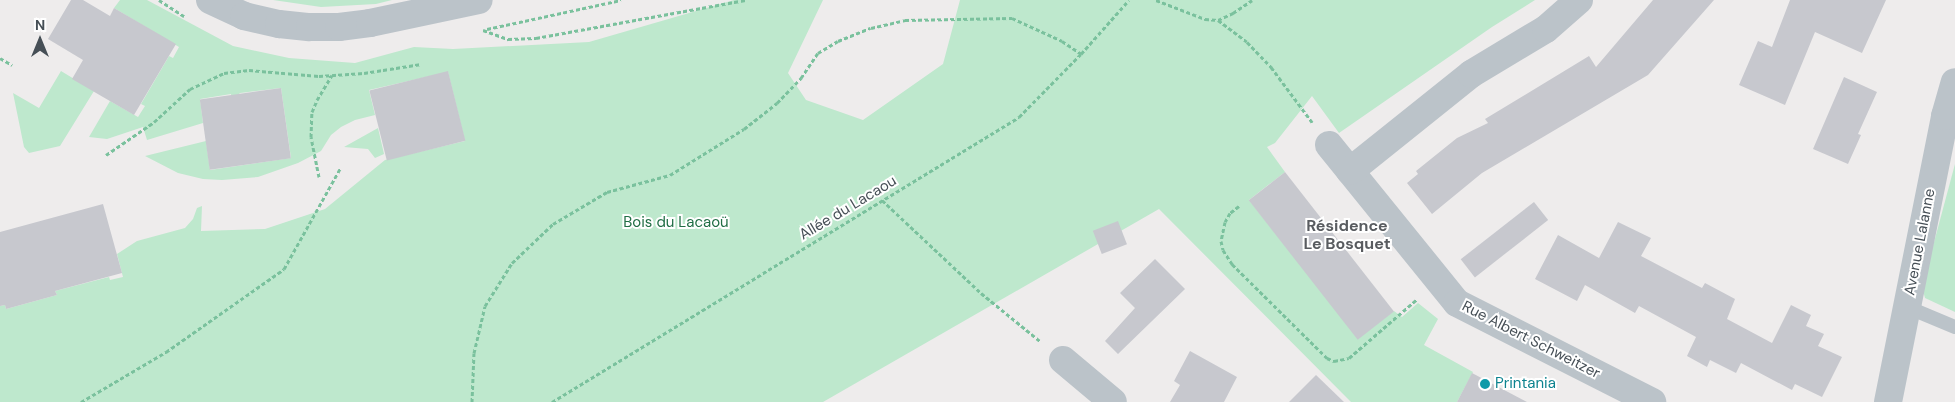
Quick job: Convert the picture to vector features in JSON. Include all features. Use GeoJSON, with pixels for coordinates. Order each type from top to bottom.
{"type":"FeatureCollection","features":[{"type":"Feature","properties":{"kind":"street"},"geometry":{"type":"LineString","coordinates":[[210,0],[244,16],[279,24],[339,27],[402,17],[479,0]]}},
{"type":"Feature","properties":{"kind":"street"},"geometry":{"type":"LineString","coordinates":[[1350,171],[1470,74],[1546,29],[1579,0]]}},
{"type":"Feature","properties":{"kind":"street","name":"Avenue Lalanne"},"geometry":{"type":"LineString","coordinates":[[1888,402],[1946,116],[1955,82]]}},
{"type":"Feature","properties":{"kind":"street","name":"Rue Albert Schweitzer"},"geometry":{"type":"LineString","coordinates":[[1329,146],[1457,303],[1652,402]]}},
{"type":"Feature","properties":{"kind":"street"},"geometry":{"type":"LineString","coordinates":[[1063,360],[1113,402]]}},
{"type":"Feature","properties":{"kind":"lane"},"geometry":{"type":"LineString","coordinates":[[1907,307],[1955,327]]}},
{"type":"Feature","properties":{"kind":"path"},"geometry":{"type":"LineString","coordinates":[[483,30],[508,39],[536,38],[746,0]]}},
{"type":"Feature","properties":{"kind":"path","name":"Allée du Lacaou"},"geometry":{"type":"LineString","coordinates":[[552,402],[1019,117],[1081,54],[1129,0]]}},
{"type":"Feature","properties":{"kind":"path"},"geometry":{"type":"LineString","coordinates":[[1156,0],[1205,19],[1218,20],[1233,14],[1252,0]]}},
{"type":"Feature","properties":{"kind":"path"},"geometry":{"type":"LineString","coordinates":[[472,402],[474,354],[485,306],[512,263],[554,224],[607,192],[670,175],[744,129],[777,103],[801,78],[818,53],[838,41],[872,28],[904,20],[1012,18],[1062,41],[1081,54]]}},
{"type":"Feature","properties":{"kind":"path"},"geometry":{"type":"LineString","coordinates":[[1218,20],[1247,42],[1271,66],[1329,146]]}},
{"type":"Feature","properties":{"kind":"path"},"geometry":{"type":"LineString","coordinates":[[0,58],[12,65]]}},
{"type":"Feature","properties":{"kind":"path"},"geometry":{"type":"LineString","coordinates":[[106,155],[154,122],[190,89],[224,73],[249,70],[332,75],[364,73],[421,64]]}},
{"type":"Feature","properties":{"kind":"path"},"geometry":{"type":"LineString","coordinates":[[319,177],[311,137],[312,112],[316,100],[332,75]]}},
{"type":"Feature","properties":{"kind":"path"},"geometry":{"type":"LineString","coordinates":[[81,402],[166,352],[284,269],[340,169]]}},
{"type":"Feature","properties":{"kind":"path"},"geometry":{"type":"LineString","coordinates":[[882,200],[981,293],[1063,360]]}},
{"type":"Feature","properties":{"kind":"path"},"geometry":{"type":"LineString","coordinates":[[1239,206],[1227,218],[1221,241],[1232,264],[1317,349],[1334,361],[1349,358],[1366,345],[1438,280]]}},
{"type":"Feature","properties":{"kind":"green space","name":"Bois du Lacaoü"},"geometry":{"type":"Polygon","coordinates":[[[120,0],[147,0],[233,46],[289,58],[355,63],[414,47],[453,49],[589,42],[734,0],[823,0],[788,73],[806,100],[863,120],[943,64],[960,0],[1535,0],[1492,27],[1339,133],[1312,96],[1275,143],[1267,147],[1285,172],[1249,200],[1358,338],[1394,311],[1402,317],[1418,303],[1438,319],[1424,345],[1473,372],[1457,402],[1351,402],[1159,209],[823,402],[0,402],[0,306],[5,305],[6,309],[57,295],[55,291],[109,277],[110,280],[123,277],[117,254],[137,241],[185,228],[193,219],[197,208],[202,206],[201,231],[265,229],[325,209],[385,160],[465,141],[448,72],[369,90],[375,115],[355,120],[341,127],[331,135],[321,151],[298,163],[258,177],[222,180],[203,179],[178,173],[145,156],[206,141],[210,170],[291,158],[281,88],[240,93],[232,101],[231,94],[200,99],[203,123],[147,140],[143,127],[107,139],[89,137],[110,101],[138,117],[145,106],[141,104],[169,56],[173,58],[179,47],[114,8],[120,0]]]}},
{"type":"Feature","properties":{"kind":"green space"},"geometry":{"type":"Polygon","coordinates":[[[273,0],[392,0],[376,4],[321,7],[273,0]]]}},
{"type":"Feature","properties":{"kind":"green space"},"geometry":{"type":"Polygon","coordinates":[[[61,71],[94,91],[60,146],[29,153],[24,147],[13,93],[39,108],[61,71]]]}},
{"type":"Feature","properties":{"kind":"green space"},"geometry":{"type":"Polygon","coordinates":[[[378,128],[384,154],[375,158],[368,149],[344,147],[378,128]]]}},
{"type":"Feature","properties":{"kind":"green space"},"geometry":{"type":"Polygon","coordinates":[[[1955,164],[1955,312],[1925,298],[1922,287],[1955,164]]]}},
{"type":"Feature","properties":{"kind":"building"},"geometry":{"type":"Polygon","coordinates":[[[71,0],[83,0],[110,16],[114,8],[176,44],[134,115],[72,79],[83,60],[48,39],[71,0]]]}},
{"type":"Feature","properties":{"kind":"building"},"geometry":{"type":"Polygon","coordinates":[[[1653,0],[1714,0],[1648,75],[1482,173],[1432,214],[1407,183],[1418,174],[1416,171],[1457,138],[1488,123],[1485,119],[1589,56],[1596,67],[1653,0]]]}},
{"type":"Feature","properties":{"kind":"building"},"geometry":{"type":"Polygon","coordinates":[[[1790,0],[1886,0],[1862,53],[1815,32],[1785,105],[1739,85],[1758,41],[1772,47],[1790,0]]]}},
{"type":"Feature","properties":{"kind":"building"},"geometry":{"type":"Polygon","coordinates":[[[448,71],[465,141],[387,160],[369,91],[448,71]]]}},
{"type":"Feature","properties":{"kind":"building"},"geometry":{"type":"Polygon","coordinates":[[[1844,77],[1877,92],[1858,134],[1861,135],[1848,164],[1813,149],[1844,77]]]}},
{"type":"Feature","properties":{"kind":"building"},"geometry":{"type":"Polygon","coordinates":[[[281,88],[291,158],[210,170],[200,99],[281,88]]]}},
{"type":"Feature","properties":{"kind":"building"},"geometry":{"type":"Polygon","coordinates":[[[1285,172],[1394,311],[1358,340],[1249,200],[1285,172]]]}},
{"type":"Feature","properties":{"kind":"building"},"geometry":{"type":"Polygon","coordinates":[[[1534,202],[1548,220],[1475,277],[1461,259],[1534,202]]]}},
{"type":"Feature","properties":{"kind":"building"},"geometry":{"type":"Polygon","coordinates":[[[103,204],[122,273],[55,291],[57,295],[6,309],[5,305],[0,306],[0,232],[103,204]]]}},
{"type":"Feature","properties":{"kind":"building"},"geometry":{"type":"Polygon","coordinates":[[[1118,221],[1127,244],[1102,254],[1093,231],[1118,221]]]}},
{"type":"Feature","properties":{"kind":"building"},"geometry":{"type":"Polygon","coordinates":[[[1618,222],[1651,238],[1641,256],[1702,288],[1705,283],[1735,299],[1727,319],[1772,343],[1791,305],[1811,315],[1806,326],[1824,334],[1818,346],[1842,357],[1822,397],[1795,384],[1792,390],[1741,363],[1736,373],[1710,360],[1707,367],[1687,356],[1696,337],[1639,306],[1635,313],[1585,285],[1577,301],[1535,279],[1558,235],[1599,258],[1618,222]]]}},
{"type":"Feature","properties":{"kind":"building"},"geometry":{"type":"Polygon","coordinates":[[[1155,259],[1185,289],[1118,354],[1105,341],[1135,308],[1120,293],[1155,259]]]}},
{"type":"Feature","properties":{"kind":"building"},"geometry":{"type":"Polygon","coordinates":[[[1190,351],[1237,377],[1224,402],[1170,402],[1180,385],[1174,381],[1190,351]]]}},
{"type":"Feature","properties":{"kind":"building","name":"Printania"},"geometry":{"type":"Polygon","coordinates":[[[1472,373],[1527,402],[1457,402],[1472,373]]]}},
{"type":"Feature","properties":{"kind":"building"},"geometry":{"type":"Polygon","coordinates":[[[1316,375],[1344,402],[1289,402],[1316,375]]]}},
{"type":"Feature","properties":{"kind":"place","name":"Printania"},"geometry":{"type":"Point","coordinates":[1485,384]}},
{"type":"Feature","properties":{"kind":"district","name":"Résidence Le Bosquet"},"geometry":{"type":"Point","coordinates":[1347,235]}}]}
